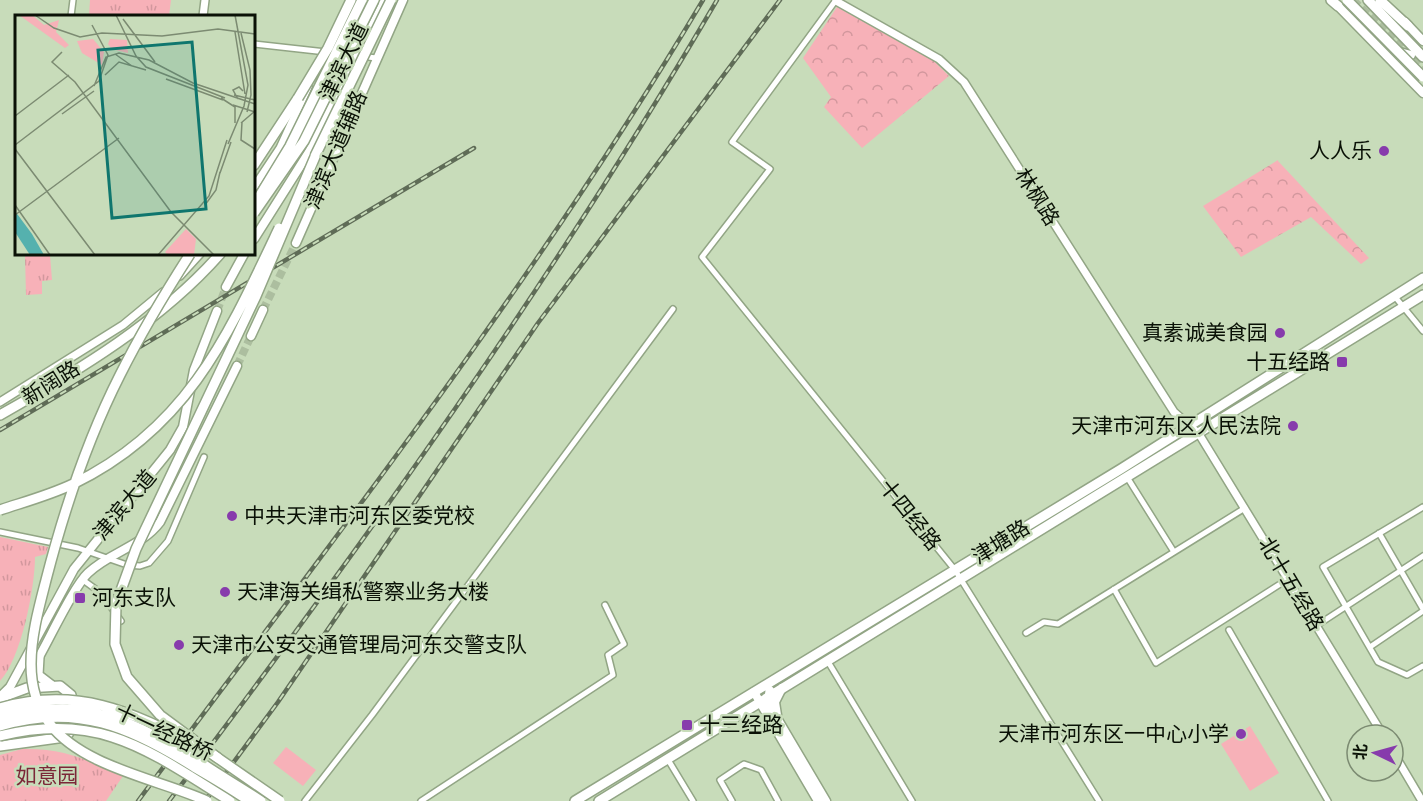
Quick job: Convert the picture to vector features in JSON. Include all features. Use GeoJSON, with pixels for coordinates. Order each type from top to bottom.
{"type":"FeatureCollection","features":[{"type":"Feature","properties":{"kind":"main road"},"geometry":{"type":"LineString","coordinates":[[255,163],[304,88],[349,0]]}},
{"type":"Feature","properties":{"kind":"main road"},"geometry":{"type":"LineString","coordinates":[[255,204],[290,146],[362,0]]}},
{"type":"Feature","properties":{"kind":"main road","name":"津滨大道"},"geometry":{"type":"LineString","coordinates":[[255,212],[304,141],[374,0]]}},
{"type":"Feature","properties":{"kind":"main road"},"geometry":{"type":"LineString","coordinates":[[0,510],[73,484],[106,465],[143,438],[181,401],[202,375],[226,338],[385,0]]}},
{"type":"Feature","properties":{"kind":"main road","name":"津滨大道"},"geometry":{"type":"LineString","coordinates":[[255,238],[313,152],[391,0]]}},
{"type":"Feature","properties":{"kind":"main road","name":"津滨大道辅路"},"geometry":{"type":"LineString","coordinates":[[296,243],[403,0]]}},
{"type":"Feature","properties":{"kind":"main road"},"geometry":{"type":"LineString","coordinates":[[1347,0],[1423,77]]}},
{"type":"Feature","properties":{"kind":"main road"},"geometry":{"type":"LineString","coordinates":[[1368,0],[1423,57]]}},
{"type":"Feature","properties":{"kind":"main road"},"geometry":{"type":"LineString","coordinates":[[1382,0],[1423,41]]}},
{"type":"Feature","properties":{"kind":"main road"},"geometry":{"type":"LineString","coordinates":[[1335,3],[1379,45],[1423,93]]}},
{"type":"Feature","properties":{"kind":"main road"},"geometry":{"type":"LineString","coordinates":[[1379,45],[1411,56]]}},
{"type":"Feature","properties":{"kind":"main road"},"geometry":{"type":"LineString","coordinates":[[218,758],[160,715],[128,677],[115,644],[116,604],[136,549],[256,296],[313,152]]}},
{"type":"Feature","properties":{"kind":"main road"},"geometry":{"type":"LineString","coordinates":[[189,255],[161,300],[119,377],[75,481],[40,602],[33,635],[31,667],[35,694],[43,713],[58,735],[100,760],[207,801]]}},
{"type":"Feature","properties":{"kind":"main road","name":"新阔路"},"geometry":{"type":"LineString","coordinates":[[2,414],[103,352],[143,324],[187,287],[219,255]]}},
{"type":"Feature","properties":{"kind":"main road"},"geometry":{"type":"LineString","coordinates":[[226,287],[243,255]]}},
{"type":"Feature","properties":{"kind":"main road","name":"津塘路"},"geometry":{"type":"LineString","coordinates":[[575,801],[757,690],[827,660],[1191,425],[1422,281]]}},
{"type":"Feature","properties":{"kind":"main road","name":"津塘路"},"geometry":{"type":"LineString","coordinates":[[782,681],[958,574],[1199,434],[1405,309],[1423,295]]}},
{"type":"Feature","properties":{"kind":"main road"},"geometry":{"type":"LineString","coordinates":[[251,336],[263,310]]}},
{"type":"Feature","properties":{"kind":"main road","name":"津滨大道"},"geometry":{"type":"LineString","coordinates":[[0,697],[8,691],[86,552],[170,450],[183,427],[194,370],[217,311]]}},
{"type":"Feature","properties":{"kind":"main road","name":"津滨大道"},"geometry":{"type":"LineString","coordinates":[[39,657],[83,580],[107,559],[136,544],[160,522],[237,366]]}},
{"type":"Feature","properties":{"kind":"main road"},"geometry":{"type":"LineString","coordinates":[[39,657],[38,675],[51,685]]}},
{"type":"Feature","properties":{"kind":"main road"},"geometry":{"type":"LineString","coordinates":[[16,675],[17,691],[31,740]]}},
{"type":"Feature","properties":{"kind":"main road"},"geometry":{"type":"LineString","coordinates":[[598,801],[765,699],[782,681]]}},
{"type":"Feature","properties":{"kind":"main road"},"geometry":{"type":"LineString","coordinates":[[782,681],[775,702],[776,723],[826,801]]}},
{"type":"Feature","properties":{"kind":"main road"},"geometry":{"type":"LineString","coordinates":[[0,697],[17,691],[51,685],[65,687],[71,695],[73,714],[71,730],[58,738],[0,746]]}},
{"type":"Feature","properties":{"kind":"main road"},"geometry":{"type":"LineString","coordinates":[[757,690],[765,699],[818,801]]}},
{"type":"Feature","properties":{"kind":"main road","name":"十一经路桥"},"geometry":{"type":"LineString","coordinates":[[0,708],[56,699],[103,704],[141,717],[218,758],[280,801]]}},
{"type":"Feature","properties":{"kind":"main road","name":"十一经路桥"},"geometry":{"type":"LineString","coordinates":[[0,717],[25,711],[54,709],[89,711],[117,718],[146,729],[261,801]]}},
{"type":"Feature","properties":{"kind":"main road","name":"十一经路桥"},"geometry":{"type":"LineString","coordinates":[[0,726],[28,719],[68,717],[118,726],[150,740],[249,801]]}},
{"type":"Feature","properties":{"kind":"main road"},"geometry":{"type":"LineString","coordinates":[[0,736],[49,727],[107,734],[141,747],[230,801]]}},
{"type":"Feature","properties":{"kind":"street"},"geometry":{"type":"LineString","coordinates":[[71,15],[73,0]]}},
{"type":"Feature","properties":{"kind":"street"},"geometry":{"type":"LineString","coordinates":[[203,15],[205,0]]}},
{"type":"Feature","properties":{"kind":"street"},"geometry":{"type":"LineString","coordinates":[[255,186],[280,148],[295,119],[323,52],[349,0]]}},
{"type":"Feature","properties":{"kind":"street","name":"十四经路"},"geometry":{"type":"LineString","coordinates":[[836,0],[732,142],[770,169],[702,257],[715,276],[958,574],[1099,801]]}},
{"type":"Feature","properties":{"kind":"street","name":"林枫路"},"geometry":{"type":"LineString","coordinates":[[836,0],[939,59],[964,82],[1174,412],[1180,420],[1191,425],[1199,434]]}},
{"type":"Feature","properties":{"kind":"street"},"geometry":{"type":"LineString","coordinates":[[255,44],[376,58]]}},
{"type":"Feature","properties":{"kind":"street"},"geometry":{"type":"LineString","coordinates":[[0,402],[123,325],[151,304],[199,255]]}},
{"type":"Feature","properties":{"kind":"street"},"geometry":{"type":"LineString","coordinates":[[1396,298],[1423,331]]}},
{"type":"Feature","properties":{"kind":"street"},"geometry":{"type":"LineString","coordinates":[[305,801],[372,715],[673,309]]}},
{"type":"Feature","properties":{"kind":"street","name":"北十五经路"},"geometry":{"type":"LineString","coordinates":[[1199,434],[1376,723]]}},
{"type":"Feature","properties":{"kind":"street"},"geometry":{"type":"LineString","coordinates":[[0,532],[107,559],[140,566],[149,564],[163,550],[204,457]]}},
{"type":"Feature","properties":{"kind":"street"},"geometry":{"type":"LineString","coordinates":[[1127,477],[1174,552]]}},
{"type":"Feature","properties":{"kind":"street"},"geometry":{"type":"LineString","coordinates":[[1026,633],[1044,622],[1058,624],[1245,508]]}},
{"type":"Feature","properties":{"kind":"street"},"geometry":{"type":"LineString","coordinates":[[1423,516],[1421,508],[1323,567],[1378,662],[1407,675],[1423,666]]}},
{"type":"Feature","properties":{"kind":"street"},"geometry":{"type":"LineString","coordinates":[[1370,647],[1423,610],[1379,533]]}},
{"type":"Feature","properties":{"kind":"street"},"geometry":{"type":"LineString","coordinates":[[1316,626],[1423,556]]}},
{"type":"Feature","properties":{"kind":"street"},"geometry":{"type":"LineString","coordinates":[[1114,589],[1156,663],[1288,579]]}},
{"type":"Feature","properties":{"kind":"street"},"geometry":{"type":"LineString","coordinates":[[83,580],[101,592],[121,621]]}},
{"type":"Feature","properties":{"kind":"street"},"geometry":{"type":"LineString","coordinates":[[421,801],[613,675],[608,655],[624,644],[605,605]]}},
{"type":"Feature","properties":{"kind":"street"},"geometry":{"type":"LineString","coordinates":[[1228,630],[1328,801]]}},
{"type":"Feature","properties":{"kind":"street"},"geometry":{"type":"LineString","coordinates":[[827,660],[912,801]]}},
{"type":"Feature","properties":{"kind":"street"},"geometry":{"type":"LineString","coordinates":[[667,758],[693,801]]}},
{"type":"Feature","properties":{"kind":"street"},"geometry":{"type":"LineString","coordinates":[[732,801],[720,780],[744,764],[761,770],[778,801]]}},
{"type":"Feature","properties":{"kind":"street"},"geometry":{"type":"LineString","coordinates":[[1405,772],[1422,800]]}},
{"type":"Feature","properties":{"kind":"green space"},"geometry":{"type":"Polygon","coordinates":[[[90,0],[171,0],[169,15],[89,15],[90,0]]]}},
{"type":"Feature","properties":{"kind":"green space"},"geometry":{"type":"Polygon","coordinates":[[[837,7],[934,61],[949,76],[862,148],[824,107],[831,97],[803,58],[837,7]]]}},
{"type":"Feature","properties":{"kind":"green space"},"geometry":{"type":"Polygon","coordinates":[[[1278,160],[1369,258],[1361,264],[1311,217],[1241,257],[1203,206],[1278,160]]]}},
{"type":"Feature","properties":{"kind":"green space"},"geometry":{"type":"Polygon","coordinates":[[[50,255],[52,280],[42,281],[42,294],[26,295],[25,256],[50,255]]]}},
{"type":"Feature","properties":{"kind":"green space"},"geometry":{"type":"Polygon","coordinates":[[[0,537],[48,547],[46,554],[35,557],[29,604],[20,640],[8,671],[0,681],[0,537]]]}},
{"type":"Feature","properties":{"kind":"green space"},"geometry":{"type":"Polygon","coordinates":[[[1250,726],[1279,773],[1250,791],[1221,744],[1250,726]]]}},
{"type":"Feature","properties":{"kind":"green space"},"geometry":{"type":"Polygon","coordinates":[[[286,747],[316,770],[303,786],[273,763],[286,747]]]}},
{"type":"Feature","properties":{"kind":"green space","name":"如意园"},"geometry":{"type":"Polygon","coordinates":[[[22,749],[62,753],[123,776],[106,801],[0,801],[0,755],[22,749]]]}},
{"type":"Feature","properties":{"kind":"tunnel"},"geometry":{"type":"LineString","coordinates":[[1353,0],[1423,68]]}},
{"type":"Feature","properties":{"kind":"tunnel"},"geometry":{"type":"LineString","coordinates":[[263,310],[296,243]]}},
{"type":"Feature","properties":{"kind":"tunnel"},"geometry":{"type":"LineString","coordinates":[[217,311],[226,287]]}},
{"type":"Feature","properties":{"kind":"tunnel"},"geometry":{"type":"LineString","coordinates":[[237,366],[251,336]]}},
{"type":"Feature","properties":{"kind":"railway"},"geometry":{"type":"LineString","coordinates":[[138,801],[358,507],[502,308],[572,207],[703,0]]}},
{"type":"Feature","properties":{"kind":"railway"},"geometry":{"type":"LineString","coordinates":[[169,801],[314,607],[455,409],[590,207],[717,0]]}},
{"type":"Feature","properties":{"kind":"railway"},"geometry":{"type":"LineString","coordinates":[[205,801],[278,702],[538,323],[780,0]]}},
{"type":"Feature","properties":{"kind":"railway"},"geometry":{"type":"LineString","coordinates":[[0,430],[474,148]]}},
{"type":"Feature","properties":{"kind":"place","name":"人人乐"},"geometry":{"type":"Point","coordinates":[1384,151]}},
{"type":"Feature","properties":{"kind":"place","name":"真素诚美食园"},"geometry":{"type":"Point","coordinates":[1280,333]}},
{"type":"Feature","properties":{"kind":"place","name":"十五经路"},"geometry":{"type":"Point","coordinates":[1342,362]}},
{"type":"Feature","properties":{"kind":"place","name":"天津市河东区人民法院"},"geometry":{"type":"Point","coordinates":[1293,426]}},
{"type":"Feature","properties":{"kind":"place","name":"中共天津市河东区委党校"},"geometry":{"type":"Point","coordinates":[232,516]}},
{"type":"Feature","properties":{"kind":"place","name":"天津海关缉私警察业务大楼"},"geometry":{"type":"Point","coordinates":[225,592]}},
{"type":"Feature","properties":{"kind":"place","name":"河东支队"},"geometry":{"type":"Point","coordinates":[80,598]}},
{"type":"Feature","properties":{"kind":"place","name":"天津市公安交通管理局河东交警支队"},"geometry":{"type":"Point","coordinates":[179,645]}},
{"type":"Feature","properties":{"kind":"place","name":"十三经路"},"geometry":{"type":"Point","coordinates":[687,725]}},
{"type":"Feature","properties":{"kind":"place","name":"天津市河东区一中心小学"},"geometry":{"type":"Point","coordinates":[1241,734]}}]}
